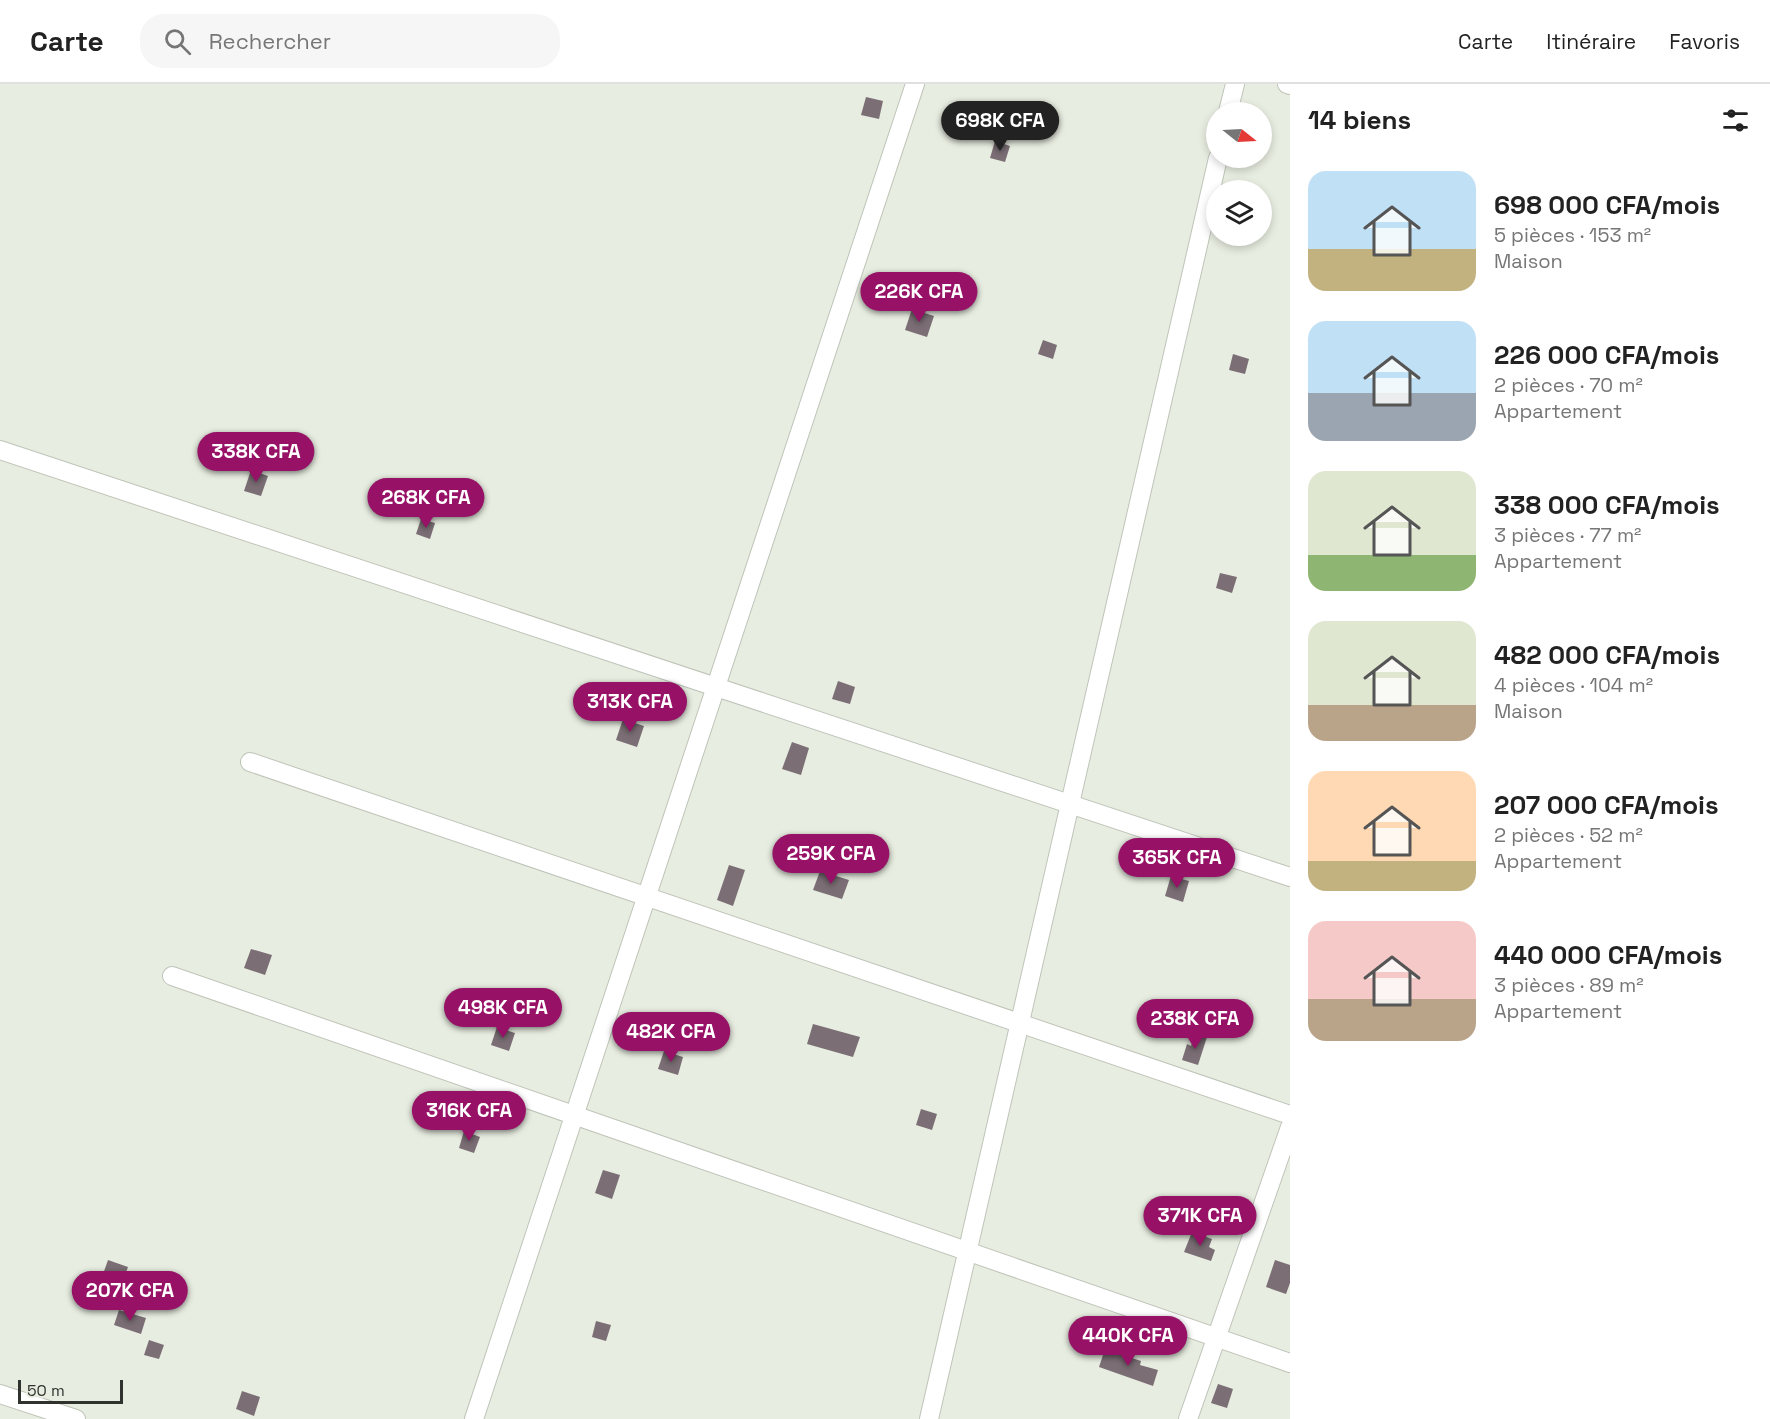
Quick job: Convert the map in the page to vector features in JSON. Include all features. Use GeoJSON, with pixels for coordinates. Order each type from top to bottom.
{"type":"FeatureCollection","features":[{"type":"Feature","properties":{"kind":"street"},"geometry":{"type":"LineString","coordinates":[[474,1419],[915,84]]}},
{"type":"Feature","properties":{"kind":"street"},"geometry":{"type":"LineString","coordinates":[[1230,102],[1235,84]]}},
{"type":"Feature","properties":{"kind":"street"},"geometry":{"type":"LineString","coordinates":[[929,1419],[1216,168]]}},
{"type":"Feature","properties":{"kind":"street"},"geometry":{"type":"LineString","coordinates":[[0,450],[1290,877]]}},
{"type":"Feature","properties":{"kind":"street"},"geometry":{"type":"LineString","coordinates":[[250,762],[1290,1115]]}},
{"type":"Feature","properties":{"kind":"street"},"geometry":{"type":"LineString","coordinates":[[172,976],[1290,1363]]}},
{"type":"Feature","properties":{"kind":"street"},"geometry":{"type":"LineString","coordinates":[[1188,1419],[1290,1126]]}},
{"type":"Feature","properties":{"kind":"street"},"geometry":{"type":"LineString","coordinates":[[0,1394],[76,1419]]}},
{"type":"Feature","properties":{"kind":"building"},"geometry":{"type":"Polygon","coordinates":[[[866,97],[883,101],[879,119],[861,115],[866,97]]]}},
{"type":"Feature","properties":{"kind":"building"},"geometry":{"type":"Polygon","coordinates":[[[995,141],[1010,146],[1005,162],[990,158],[995,141]]]}},
{"type":"Feature","properties":{"kind":"building"},"geometry":{"type":"Polygon","coordinates":[[[912,309],[934,316],[927,337],[905,330],[912,309]]]}},
{"type":"Feature","properties":{"kind":"building"},"geometry":{"type":"Polygon","coordinates":[[[1043,340],[1057,345],[1053,359],[1038,354],[1043,340]]]}},
{"type":"Feature","properties":{"kind":"building"},"geometry":{"type":"Polygon","coordinates":[[[1233,354],[1249,359],[1245,374],[1229,370],[1233,354]]]}},
{"type":"Feature","properties":{"kind":"building"},"geometry":{"type":"Polygon","coordinates":[[[251,470],[268,476],[261,496],[244,491],[251,470]]]}},
{"type":"Feature","properties":{"kind":"building"},"geometry":{"type":"Polygon","coordinates":[[[421,519],[435,523],[430,539],[416,534],[421,519]]]}},
{"type":"Feature","properties":{"kind":"building"},"geometry":{"type":"Polygon","coordinates":[[[1220,573],[1237,577],[1232,593],[1216,588],[1220,573]]]}},
{"type":"Feature","properties":{"kind":"building"},"geometry":{"type":"Polygon","coordinates":[[[838,681],[855,687],[850,704],[832,699],[838,681]]]}},
{"type":"Feature","properties":{"kind":"building"},"geometry":{"type":"Polygon","coordinates":[[[623,719],[644,726],[637,747],[616,740],[623,719]]]}},
{"type":"Feature","properties":{"kind":"building"},"geometry":{"type":"Polygon","coordinates":[[[792,742],[809,748],[801,775],[782,769],[792,742]]]}},
{"type":"Feature","properties":{"kind":"building"},"geometry":{"type":"Polygon","coordinates":[[[729,865],[745,870],[733,906],[717,900],[729,865]]]}},
{"type":"Feature","properties":{"kind":"building"},"geometry":{"type":"Polygon","coordinates":[[[820,871],[849,880],[842,899],[813,890],[820,871]]]}},
{"type":"Feature","properties":{"kind":"building"},"geometry":{"type":"Polygon","coordinates":[[[1171,876],[1189,881],[1183,902],[1165,896],[1171,876]]]}},
{"type":"Feature","properties":{"kind":"building"},"geometry":{"type":"Polygon","coordinates":[[[251,949],[272,955],[265,975],[244,968],[251,949]]]}},
{"type":"Feature","properties":{"kind":"building"},"geometry":{"type":"Polygon","coordinates":[[[813,1024],[860,1037],[853,1057],[807,1044],[813,1024]]]}},
{"type":"Feature","properties":{"kind":"building"},"geometry":{"type":"Polygon","coordinates":[[[497,1027],[515,1033],[509,1051],[491,1045],[497,1027]]]}},
{"type":"Feature","properties":{"kind":"building"},"geometry":{"type":"Polygon","coordinates":[[[1195,1033],[1207,1037],[1198,1065],[1182,1060],[1187,1044],[1191,1046],[1195,1033]]]}},
{"type":"Feature","properties":{"kind":"building"},"geometry":{"type":"Polygon","coordinates":[[[664,1051],[683,1057],[678,1075],[658,1069],[664,1051]]]}},
{"type":"Feature","properties":{"kind":"building"},"geometry":{"type":"Polygon","coordinates":[[[921,1109],[937,1114],[932,1130],[916,1125],[921,1109]]]}},
{"type":"Feature","properties":{"kind":"building"},"geometry":{"type":"Polygon","coordinates":[[[464,1131],[480,1137],[474,1153],[459,1148],[464,1131]]]}},
{"type":"Feature","properties":{"kind":"building"},"geometry":{"type":"Polygon","coordinates":[[[603,1170],[620,1175],[612,1199],[595,1193],[603,1170]]]}},
{"type":"Feature","properties":{"kind":"building"},"geometry":{"type":"Polygon","coordinates":[[[1192,1232],[1212,1239],[1209,1247],[1215,1250],[1211,1261],[1184,1252],[1192,1232]]]}},
{"type":"Feature","properties":{"kind":"building"},"geometry":{"type":"Polygon","coordinates":[[[108,1260],[128,1267],[122,1284],[102,1277],[108,1260]]]}},
{"type":"Feature","properties":{"kind":"building"},"geometry":{"type":"Polygon","coordinates":[[[1275,1260],[1290,1265],[1290,1283],[1286,1294],[1266,1287],[1275,1260]]]}},
{"type":"Feature","properties":{"kind":"building"},"geometry":{"type":"Polygon","coordinates":[[[119,1310],[146,1318],[141,1334],[114,1325],[119,1310]]]}},
{"type":"Feature","properties":{"kind":"building"},"geometry":{"type":"Polygon","coordinates":[[[596,1321],[611,1325],[606,1341],[592,1337],[596,1321]]]}},
{"type":"Feature","properties":{"kind":"building"},"geometry":{"type":"Polygon","coordinates":[[[149,1340],[164,1345],[159,1359],[144,1355],[149,1340]]]}},
{"type":"Feature","properties":{"kind":"building"},"geometry":{"type":"Polygon","coordinates":[[[1105,1349],[1141,1361],[1140,1365],[1158,1370],[1153,1386],[1099,1367],[1105,1349]]]}},
{"type":"Feature","properties":{"kind":"building"},"geometry":{"type":"Polygon","coordinates":[[[1218,1384],[1233,1389],[1227,1408],[1211,1403],[1218,1384]]]}},
{"type":"Feature","properties":{"kind":"building"},"geometry":{"type":"Polygon","coordinates":[[[242,1391],[260,1397],[254,1416],[236,1409],[242,1391]]]}}]}
